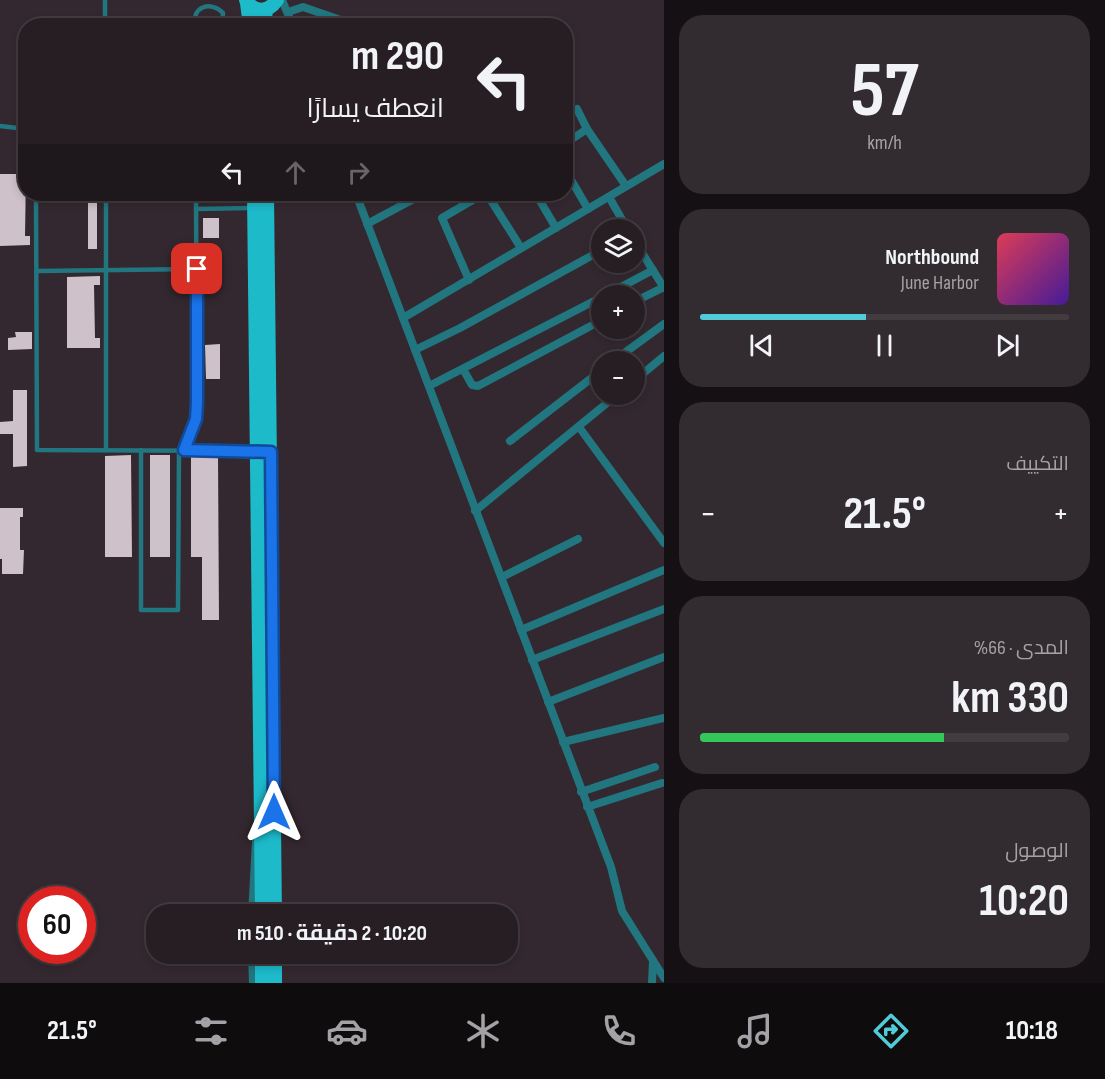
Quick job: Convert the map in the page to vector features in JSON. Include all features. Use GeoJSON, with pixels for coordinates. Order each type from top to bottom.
{"type":"FeatureCollection","features":[{"type":"Feature","properties":{"kind":"main road"},"geometry":{"type":"LineString","coordinates":[[246,1],[255,9],[279,6]]}},
{"type":"Feature","properties":{"kind":"main road"},"geometry":{"type":"LineString","coordinates":[[246,1],[249,18]]}},
{"type":"Feature","properties":{"kind":"main road"},"geometry":{"type":"LineString","coordinates":[[257,201],[261,210]]}},
{"type":"Feature","properties":{"kind":"main road"},"geometry":{"type":"LineString","coordinates":[[264,201],[261,210],[264,452],[275,904]]}},
{"type":"Feature","properties":{"kind":"main road"},"geometry":{"type":"LineString","coordinates":[[262,904],[264,452]]}},
{"type":"Feature","properties":{"kind":"main road"},"geometry":{"type":"LineString","coordinates":[[266,964],[273,982]]}},
{"type":"Feature","properties":{"kind":"main road"},"geometry":{"type":"LineString","coordinates":[[273,982],[274,964]]}},
{"type":"Feature","properties":{"kind":"street"},"geometry":{"type":"LineString","coordinates":[[279,6],[303,7],[335,18]]}},
{"type":"Feature","properties":{"kind":"street"},"geometry":{"type":"LineString","coordinates":[[577,110],[587,129],[626,186]]}},
{"type":"Feature","properties":{"kind":"street"},"geometry":{"type":"LineString","coordinates":[[573,138],[587,129]]}},
{"type":"Feature","properties":{"kind":"street"},"geometry":{"type":"LineString","coordinates":[[404,318],[664,164]]}},
{"type":"Feature","properties":{"kind":"street"},"geometry":{"type":"LineString","coordinates":[[573,183],[588,209]]}},
{"type":"Feature","properties":{"kind":"street"},"geometry":{"type":"LineString","coordinates":[[609,197],[622,219]]}},
{"type":"Feature","properties":{"kind":"street"},"geometry":{"type":"LineString","coordinates":[[359,201],[549,702],[580,792],[611,867],[622,910],[664,978]]}},
{"type":"Feature","properties":{"kind":"street"},"geometry":{"type":"LineString","coordinates":[[367,224],[410,201]]}},
{"type":"Feature","properties":{"kind":"street"},"geometry":{"type":"LineString","coordinates":[[464,201],[442,218],[469,280]]}},
{"type":"Feature","properties":{"kind":"street"},"geometry":{"type":"LineString","coordinates":[[491,201],[521,248]]}},
{"type":"Feature","properties":{"kind":"street"},"geometry":{"type":"LineString","coordinates":[[540,201],[556,228]]}},
{"type":"Feature","properties":{"kind":"street"},"geometry":{"type":"LineString","coordinates":[[415,350],[470,323],[591,256]]}},
{"type":"Feature","properties":{"kind":"street"},"geometry":{"type":"LineString","coordinates":[[645,257],[664,287],[645,296]]}},
{"type":"Feature","properties":{"kind":"street"},"geometry":{"type":"LineString","coordinates":[[624,285],[653,270]]}},
{"type":"Feature","properties":{"kind":"street"},"geometry":{"type":"LineString","coordinates":[[429,386],[591,302]]}},
{"type":"Feature","properties":{"kind":"street"},"geometry":{"type":"LineString","coordinates":[[627,351],[664,324]]}},
{"type":"Feature","properties":{"kind":"street"},"geometry":{"type":"LineString","coordinates":[[463,369],[472,386],[478,386],[591,326]]}},
{"type":"Feature","properties":{"kind":"street"},"geometry":{"type":"LineString","coordinates":[[645,372],[664,357]]}},
{"type":"Feature","properties":{"kind":"street"},"geometry":{"type":"LineString","coordinates":[[510,441],[591,378]]}},
{"type":"Feature","properties":{"kind":"street"},"geometry":{"type":"LineString","coordinates":[[475,511],[605,405]]}},
{"type":"Feature","properties":{"kind":"street"},"geometry":{"type":"LineString","coordinates":[[579,427],[664,543]]}},
{"type":"Feature","properties":{"kind":"street"},"geometry":{"type":"LineString","coordinates":[[501,577],[578,539]]}},
{"type":"Feature","properties":{"kind":"street"},"geometry":{"type":"LineString","coordinates":[[521,630],[664,570]]}},
{"type":"Feature","properties":{"kind":"street"},"geometry":{"type":"LineString","coordinates":[[532,660],[664,609]]}},
{"type":"Feature","properties":{"kind":"street"},"geometry":{"type":"LineString","coordinates":[[549,702],[664,657]]}},
{"type":"Feature","properties":{"kind":"street"},"geometry":{"type":"LineString","coordinates":[[563,742],[664,718]]}},
{"type":"Feature","properties":{"kind":"street"},"geometry":{"type":"LineString","coordinates":[[580,792],[655,767]]}},
{"type":"Feature","properties":{"kind":"street"},"geometry":{"type":"LineString","coordinates":[[587,807],[662,783]]}},
{"type":"Feature","properties":{"kind":"street"},"geometry":{"type":"LineString","coordinates":[[252,904],[254,856],[261,824]]}},
{"type":"Feature","properties":{"kind":"street"},"geometry":{"type":"LineString","coordinates":[[652,983],[653,961]]}},
{"type":"Feature","properties":{"kind":"street"},"geometry":{"type":"LineString","coordinates":[[252,964],[252,983]]}},
{"type":"Feature","properties":{"kind":"lane"},"geometry":{"type":"LineString","coordinates":[[105,0],[105,18]]}},
{"type":"Feature","properties":{"kind":"lane"},"geometry":{"type":"LineString","coordinates":[[194,18],[198,8],[208,4],[214,5],[222,13],[222,18]]}},
{"type":"Feature","properties":{"kind":"lane"},"geometry":{"type":"LineString","coordinates":[[0,126],[18,128]]}},
{"type":"Feature","properties":{"kind":"lane"},"geometry":{"type":"LineString","coordinates":[[36,201],[38,450],[264,452]]}},
{"type":"Feature","properties":{"kind":"lane"},"geometry":{"type":"LineString","coordinates":[[105,201],[106,450]]}},
{"type":"Feature","properties":{"kind":"lane"},"geometry":{"type":"LineString","coordinates":[[141,450],[141,610],[178,610],[181,450],[196,419],[197,403],[196,201]]}},
{"type":"Feature","properties":{"kind":"lane"},"geometry":{"type":"LineString","coordinates":[[196,209],[261,210]]}},
{"type":"Feature","properties":{"kind":"lane"},"geometry":{"type":"LineString","coordinates":[[37,271],[197,269]]}},
{"type":"Feature","properties":{"kind":"building"},"geometry":{"type":"Polygon","coordinates":[[[0,174],[18,174],[18,201],[26,201],[25,236],[30,236],[30,245],[0,246],[0,174]]]}},
{"type":"Feature","properties":{"kind":"building"},"geometry":{"type":"Polygon","coordinates":[[[88,201],[97,201],[97,249],[88,249],[88,201]]]}},
{"type":"Feature","properties":{"kind":"building"},"geometry":{"type":"Polygon","coordinates":[[[203,218],[219,218],[219,238],[203,238],[203,218]]]}},
{"type":"Feature","properties":{"kind":"building"},"geometry":{"type":"Polygon","coordinates":[[[100,276],[100,285],[94,285],[95,338],[100,338],[100,348],[67,348],[67,277],[100,276]]]}},
{"type":"Feature","properties":{"kind":"building"},"geometry":{"type":"Polygon","coordinates":[[[15,332],[32,332],[32,349],[8,350],[8,338],[16,337],[15,332]]]}},
{"type":"Feature","properties":{"kind":"building"},"geometry":{"type":"Polygon","coordinates":[[[220,344],[220,379],[206,379],[205,345],[220,344]]]}},
{"type":"Feature","properties":{"kind":"building"},"geometry":{"type":"Polygon","coordinates":[[[13,390],[27,390],[27,466],[13,467],[13,434],[0,434],[0,422],[13,421],[13,390]]]}},
{"type":"Feature","properties":{"kind":"building"},"geometry":{"type":"Polygon","coordinates":[[[131,455],[132,557],[105,557],[105,456],[131,455]]]}},
{"type":"Feature","properties":{"kind":"building"},"geometry":{"type":"Polygon","coordinates":[[[150,455],[170,455],[170,557],[150,557],[150,455]]]}},
{"type":"Feature","properties":{"kind":"building"},"geometry":{"type":"Polygon","coordinates":[[[191,455],[218,455],[219,620],[202,620],[202,557],[191,557],[191,455]]]}},
{"type":"Feature","properties":{"kind":"building"},"geometry":{"type":"Polygon","coordinates":[[[0,508],[23,508],[23,517],[20,517],[20,550],[24,550],[23,574],[2,574],[0,508]]]}},
{"type":"Feature","properties":{"kind":"route"},"geometry":{"type":"LineString","coordinates":[[197,269],[196,419],[184,450],[271,452],[274,812]]}}]}
